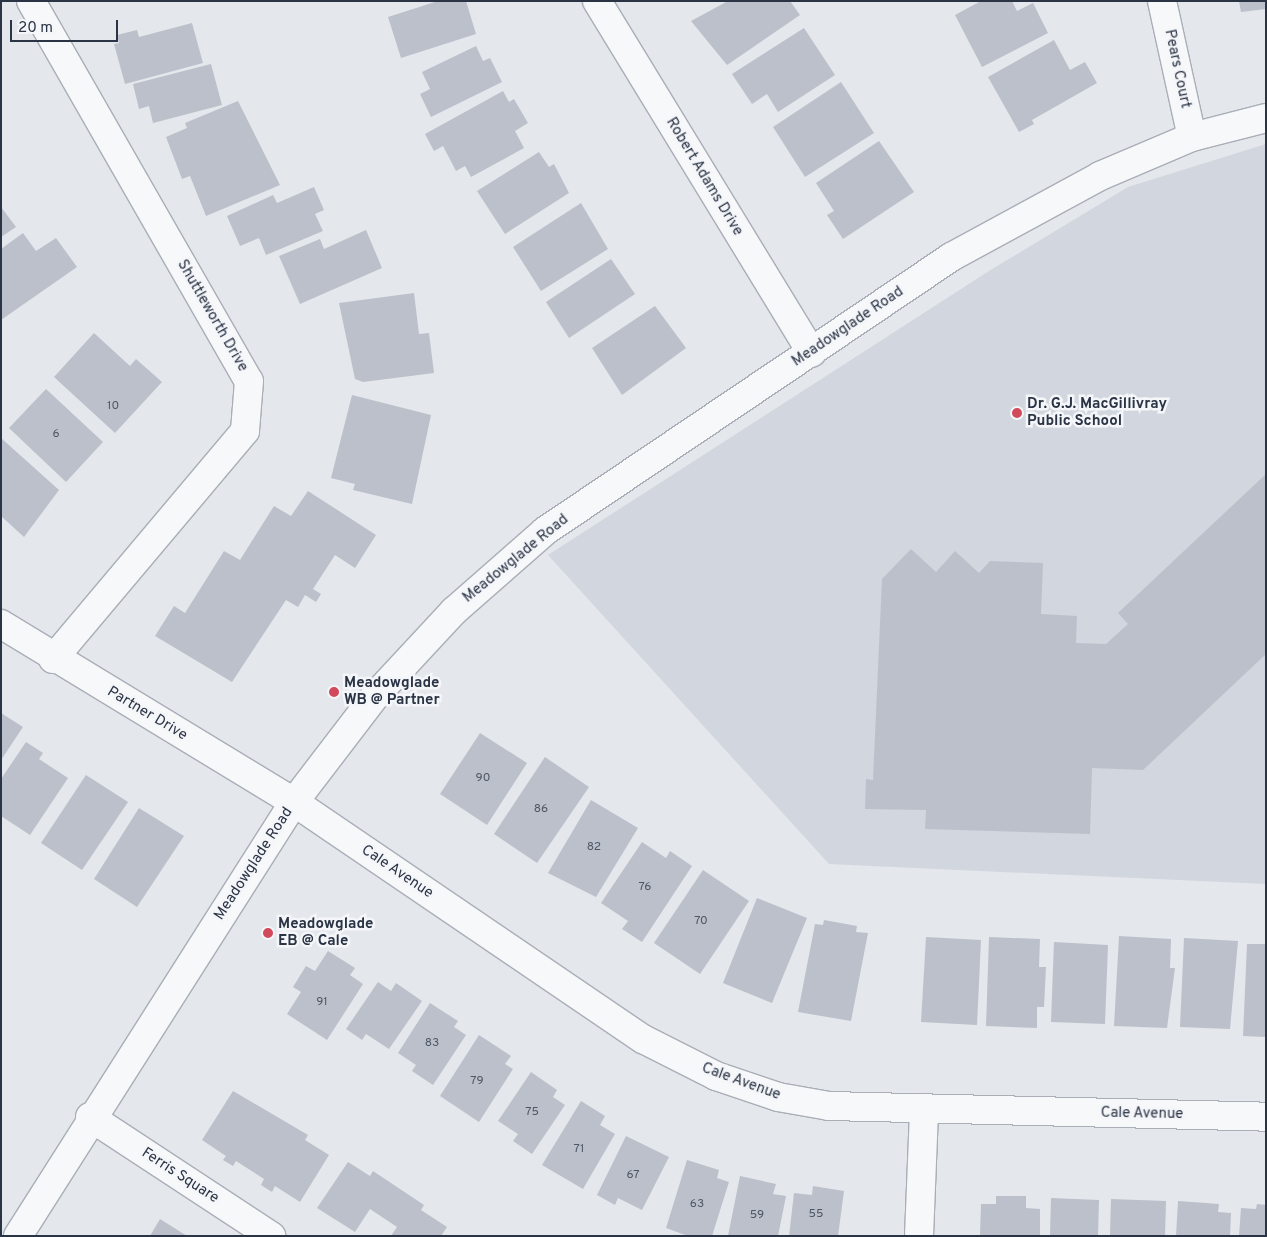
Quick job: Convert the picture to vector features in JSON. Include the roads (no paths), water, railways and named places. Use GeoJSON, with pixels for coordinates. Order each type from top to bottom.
{"type":"FeatureCollection","features":[{"type":"Feature","properties":{"kind":"street","name":"Shuttleworth Drive"},"geometry":{"type":"LineString","coordinates":[[31,1],[249,381],[245,430],[53,659]]}},
{"type":"Feature","properties":{"kind":"street","name":"Robert Adams Drive"},"geometry":{"type":"LineString","coordinates":[[597,1],[812,352]]}},
{"type":"Feature","properties":{"kind":"street","name":"Pears Court"},"geometry":{"type":"LineString","coordinates":[[1162,1],[1192,137]]}},
{"type":"Feature","properties":{"kind":"street","name":"Meadowglade Road"},"geometry":{"type":"LineString","coordinates":[[18,1236],[90,1117],[294,802],[375,696],[454,610],[545,531],[951,257],[1100,176],[1192,137],[1266,118]]}},
{"type":"Feature","properties":{"kind":"street","name":"Partner Drive"},"geometry":{"type":"LineString","coordinates":[[1,624],[53,659],[294,802]]}},
{"type":"Feature","properties":{"kind":"street","name":"Cale Avenue"},"geometry":{"type":"LineString","coordinates":[[294,802],[643,1039],[716,1076],[778,1097],[830,1106],[1266,1117]]}},
{"type":"Feature","properties":{"kind":"street"},"geometry":{"type":"LineString","coordinates":[[919,1236],[924,1109]]}},
{"type":"Feature","properties":{"kind":"street","name":"Ferris Square"},"geometry":{"type":"LineString","coordinates":[[90,1117],[270,1236]]}},
{"type":"Feature","properties":{"kind":"place","name":"Dr. G.J. MacGillivray Public School"},"geometry":{"type":"Point","coordinates":[1017,413]}},
{"type":"Feature","properties":{"kind":"place","name":"Meadowglade WB @ Partner"},"geometry":{"type":"Point","coordinates":[334,692]}},
{"type":"Feature","properties":{"kind":"place","name":"Meadowglade EB @ Cale"},"geometry":{"type":"Point","coordinates":[268,933]}}]}
